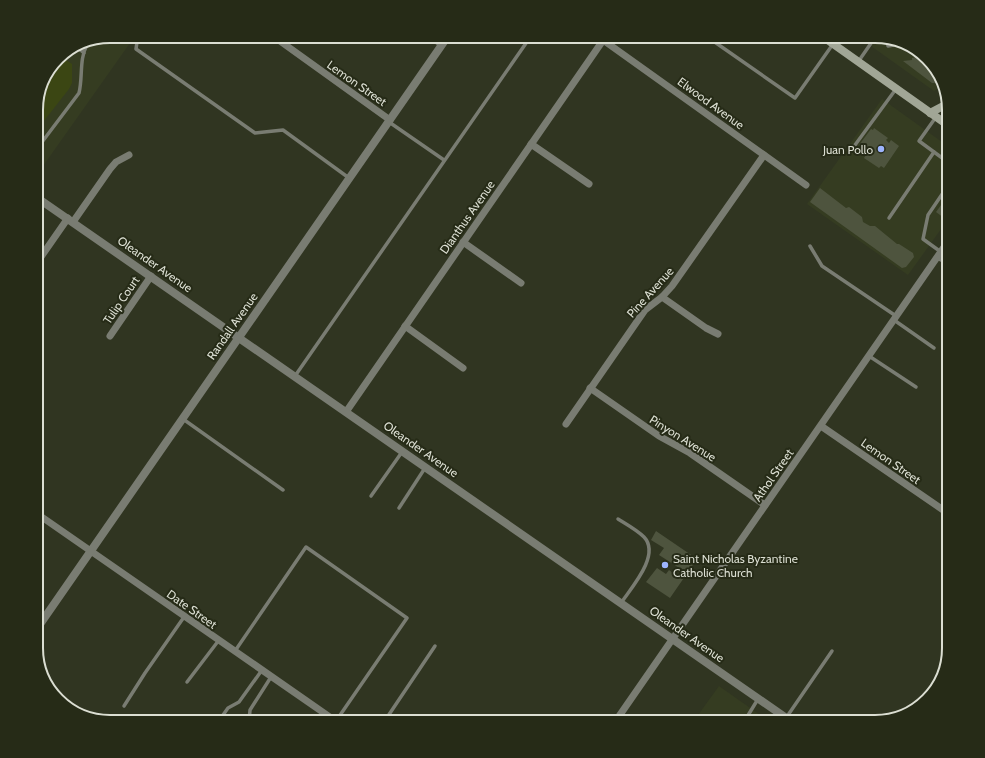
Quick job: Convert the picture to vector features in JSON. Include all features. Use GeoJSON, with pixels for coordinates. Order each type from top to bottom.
{"type":"FeatureCollection","features":[{"type":"Feature","properties":{"kind":"main road"},"geometry":{"type":"LineString","coordinates":[[833,44],[942,121]]}},
{"type":"Feature","properties":{"kind":"main road"},"geometry":{"type":"LineString","coordinates":[[933,115],[942,109]]}},
{"type":"Feature","properties":{"kind":"street","name":"Lemon Street"},"geometry":{"type":"LineString","coordinates":[[283,43],[389,121]]}},
{"type":"Feature","properties":{"kind":"street","name":"Randall Avenue"},"geometry":{"type":"LineString","coordinates":[[43,620],[240,338],[443,43]]}},
{"type":"Feature","properties":{"kind":"street","name":"Dianthus Avenue"},"geometry":{"type":"LineString","coordinates":[[346,412],[601,43]]}},
{"type":"Feature","properties":{"kind":"street","name":"Elwood Avenue"},"geometry":{"type":"LineString","coordinates":[[611,43],[806,185]]}},
{"type":"Feature","properties":{"kind":"street"},"geometry":{"type":"LineString","coordinates":[[531,144],[589,184]]}},
{"type":"Feature","properties":{"kind":"street"},"geometry":{"type":"LineString","coordinates":[[43,255],[110,169],[129,155]]}},
{"type":"Feature","properties":{"kind":"street","name":"Pine Avenue"},"geometry":{"type":"LineString","coordinates":[[566,424],[645,310],[662,297],[672,286],[764,155]]}},
{"type":"Feature","properties":{"kind":"street","name":"Oleander Avenue"},"geometry":{"type":"LineString","coordinates":[[43,202],[782,715]]}},
{"type":"Feature","properties":{"kind":"street"},"geometry":{"type":"LineString","coordinates":[[463,242],[521,283]]}},
{"type":"Feature","properties":{"kind":"street","name":"Athol Street"},"geometry":{"type":"LineString","coordinates":[[620,715],[942,250]]}},
{"type":"Feature","properties":{"kind":"street","name":"Tulip Court"},"geometry":{"type":"LineString","coordinates":[[110,336],[151,276]]}},
{"type":"Feature","properties":{"kind":"street"},"geometry":{"type":"LineString","coordinates":[[662,297],[706,328],[718,334]]}},
{"type":"Feature","properties":{"kind":"street"},"geometry":{"type":"LineString","coordinates":[[405,326],[463,368]]}},
{"type":"Feature","properties":{"kind":"street","name":"Pinyon Avenue"},"geometry":{"type":"LineString","coordinates":[[590,388],[659,436],[690,453],[765,505]]}},
{"type":"Feature","properties":{"kind":"street","name":"Lemon Street"},"geometry":{"type":"LineString","coordinates":[[821,426],[942,509]]}},
{"type":"Feature","properties":{"kind":"street","name":"Date Street"},"geometry":{"type":"LineString","coordinates":[[43,518],[326,715]]}},
{"type":"Feature","properties":{"kind":"lane"},"geometry":{"type":"LineString","coordinates":[[137,43],[136,49],[255,133],[283,130],[350,178]]}},
{"type":"Feature","properties":{"kind":"lane"},"geometry":{"type":"LineString","coordinates":[[437,43],[441,46]]}},
{"type":"Feature","properties":{"kind":"lane"},"geometry":{"type":"LineString","coordinates":[[295,376],[526,43]]}},
{"type":"Feature","properties":{"kind":"lane"},"geometry":{"type":"LineString","coordinates":[[716,43],[795,98],[833,44]]}},
{"type":"Feature","properties":{"kind":"lane"},"geometry":{"type":"LineString","coordinates":[[858,62],[871,43]]}},
{"type":"Feature","properties":{"kind":"lane"},"geometry":{"type":"LineString","coordinates":[[43,141],[79,93],[82,60],[86,47]]}},
{"type":"Feature","properties":{"kind":"lane"},"geometry":{"type":"LineString","coordinates":[[855,145],[896,89]]}},
{"type":"Feature","properties":{"kind":"lane"},"geometry":{"type":"LineString","coordinates":[[933,115],[919,141],[942,158]]}},
{"type":"Feature","properties":{"kind":"lane"},"geometry":{"type":"LineString","coordinates":[[389,121],[444,160]]}},
{"type":"Feature","properties":{"kind":"lane"},"geometry":{"type":"LineString","coordinates":[[889,218],[934,152]]}},
{"type":"Feature","properties":{"kind":"lane"},"geometry":{"type":"LineString","coordinates":[[942,194],[928,215],[923,239],[942,258]]}},
{"type":"Feature","properties":{"kind":"lane"},"geometry":{"type":"LineString","coordinates":[[810,246],[822,266],[934,348]]}},
{"type":"Feature","properties":{"kind":"lane"},"geometry":{"type":"LineString","coordinates":[[869,356],[916,387]]}},
{"type":"Feature","properties":{"kind":"lane"},"geometry":{"type":"LineString","coordinates":[[183,419],[283,490]]}},
{"type":"Feature","properties":{"kind":"lane"},"geometry":{"type":"LineString","coordinates":[[371,496],[403,451]]}},
{"type":"Feature","properties":{"kind":"lane"},"geometry":{"type":"LineString","coordinates":[[399,508],[426,467]]}},
{"type":"Feature","properties":{"kind":"lane"},"geometry":{"type":"LineString","coordinates":[[618,518],[644,537],[648,544],[649,555],[646,566],[621,603]]}},
{"type":"Feature","properties":{"kind":"lane"},"geometry":{"type":"LineString","coordinates":[[235,651],[306,547],[408,618],[341,715]]}},
{"type":"Feature","properties":{"kind":"lane"},"geometry":{"type":"LineString","coordinates":[[124,706],[184,617]]}},
{"type":"Feature","properties":{"kind":"lane"},"geometry":{"type":"LineString","coordinates":[[187,682],[218,640]]}},
{"type":"Feature","properties":{"kind":"lane"},"geometry":{"type":"LineString","coordinates":[[389,715],[435,646]]}},
{"type":"Feature","properties":{"kind":"lane"},"geometry":{"type":"LineString","coordinates":[[792,715],[832,651]]}},
{"type":"Feature","properties":{"kind":"lane"},"geometry":{"type":"LineString","coordinates":[[223,715],[228,708],[239,702],[262,670]]}},
{"type":"Feature","properties":{"kind":"lane"},"geometry":{"type":"LineString","coordinates":[[250,715],[250,710],[271,677]]}},
{"type":"Feature","properties":{"kind":"lane"},"geometry":{"type":"LineString","coordinates":[[748,715],[758,698]]}},
{"type":"Feature","properties":{"kind":"shaded area"},"geometry":{"type":"Polygon","coordinates":[[[130,43],[43,166],[43,106],[48,84],[54,73],[73,54],[84,48],[97,44],[130,43]]]}},
{"type":"Feature","properties":{"kind":"shaded area"},"geometry":{"type":"Polygon","coordinates":[[[867,43],[888,44],[916,57],[928,69],[935,80],[938,89],[934,91],[867,43]]]}},
{"type":"Feature","properties":{"kind":"shaded area"},"geometry":{"type":"Polygon","coordinates":[[[882,99],[942,142],[942,228],[908,275],[807,204],[882,99]]]}},
{"type":"Feature","properties":{"kind":"shaded area"},"geometry":{"type":"Polygon","coordinates":[[[719,686],[760,715],[698,715],[719,686]]]}},
{"type":"Feature","properties":{"kind":"green space"},"geometry":{"type":"Polygon","coordinates":[[[66,60],[72,64],[72,83],[43,122],[43,106],[48,84],[54,73],[66,60]]]}},
{"type":"Feature","properties":{"kind":"building"},"geometry":{"type":"Polygon","coordinates":[[[916,57],[928,69],[936,83],[932,83],[903,61],[912,60],[912,58],[916,57]]]}},
{"type":"Feature","properties":{"kind":"building","name":"Juan Pollo"},"geometry":{"type":"Polygon","coordinates":[[[874,128],[888,138],[886,140],[889,143],[891,140],[899,146],[884,168],[881,166],[879,168],[864,158],[868,152],[859,145],[871,129],[873,130],[874,128]]]}},
{"type":"Feature","properties":{"kind":"building"},"geometry":{"type":"Polygon","coordinates":[[[820,188],[846,208],[849,207],[862,217],[863,222],[870,226],[875,226],[897,244],[913,253],[914,257],[906,267],[902,268],[810,202],[820,188]]]}},
{"type":"Feature","properties":{"kind":"building"},"geometry":{"type":"Polygon","coordinates":[[[942,204],[942,216],[936,212],[942,204]]]}},
{"type":"Feature","properties":{"kind":"building"},"geometry":{"type":"Polygon","coordinates":[[[656,531],[697,559],[670,598],[646,582],[657,568],[666,574],[669,570],[679,578],[684,571],[659,555],[664,548],[651,540],[656,531]]]}},
{"type":"Feature","properties":{"kind":"place","name":"Juan Pollo"},"geometry":{"type":"Point","coordinates":[881,149]}},
{"type":"Feature","properties":{"kind":"place","name":"Saint Nicholas Byzantine Catholic Church"},"geometry":{"type":"Point","coordinates":[665,565]}}]}
